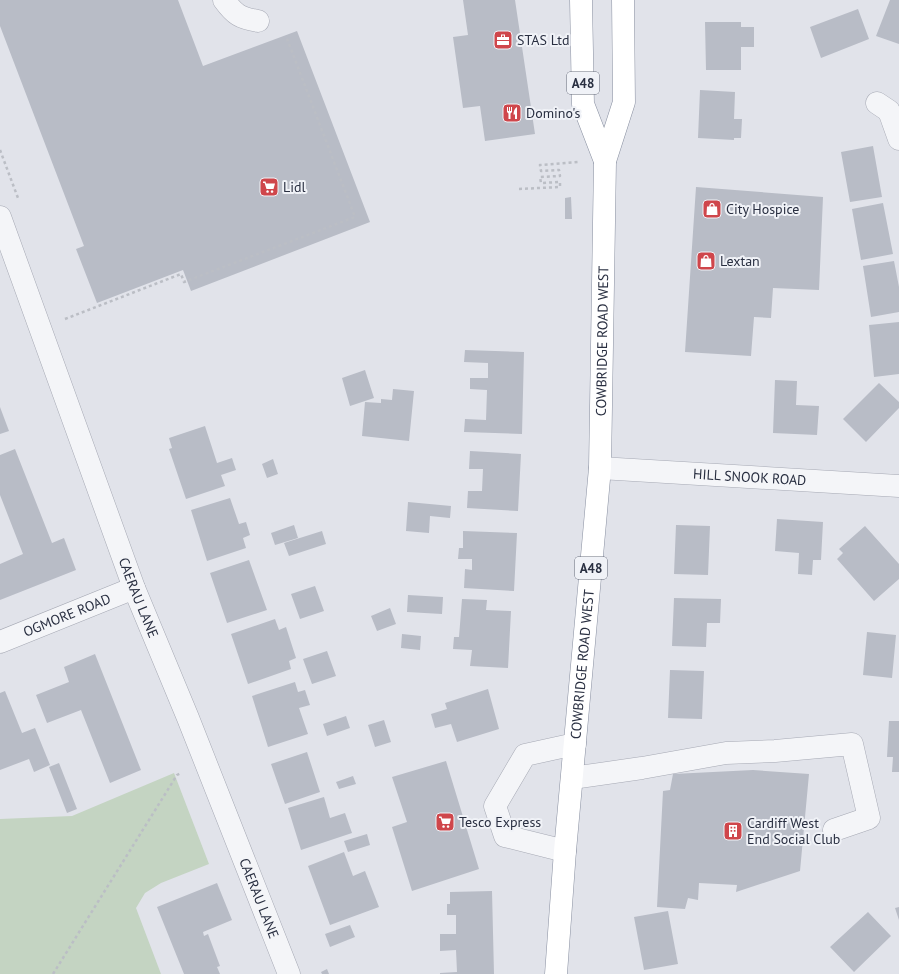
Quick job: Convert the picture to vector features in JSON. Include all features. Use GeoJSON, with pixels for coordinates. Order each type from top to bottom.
{"type":"FeatureCollection","features":[{"type":"Feature","properties":{"kind":"highway","name":"COWBRIDGE ROAD WEST"},"geometry":{"type":"LineString","coordinates":[[581,0],[583,104],[605,161]]}},
{"type":"Feature","properties":{"kind":"highway","name":"COWBRIDGE ROAD WEST"},"geometry":{"type":"LineString","coordinates":[[556,974],[565,851],[600,468],[605,161],[624,102],[623,0]]}},
{"type":"Feature","properties":{"kind":"street"},"geometry":{"type":"LineString","coordinates":[[224,0],[232,12],[243,18],[258,21]]}},
{"type":"Feature","properties":{"kind":"street"},"geometry":{"type":"LineString","coordinates":[[877,103],[889,111],[899,138]]}},
{"type":"Feature","properties":{"kind":"street","name":"CAERAU LANE"},"geometry":{"type":"LineString","coordinates":[[0,218],[134,588],[289,974]]}},
{"type":"Feature","properties":{"kind":"street","name":"HILL SNOOK ROAD"},"geometry":{"type":"LineString","coordinates":[[600,468],[899,486]]}},
{"type":"Feature","properties":{"kind":"street","name":"OGMORE ROAD"},"geometry":{"type":"LineString","coordinates":[[0,642],[134,588]]}},
{"type":"Feature","properties":{"kind":"street"},"geometry":{"type":"LineString","coordinates":[[565,851],[504,836],[495,806],[524,755],[575,744]]}},
{"type":"Feature","properties":{"kind":"street"},"geometry":{"type":"LineString","coordinates":[[572,778],[642,768],[726,753],[774,751],[852,744],[869,818],[834,830]]}},
{"type":"Feature","properties":{"kind":"path"},"geometry":{"type":"LineString","coordinates":[[65,319],[181,274],[184,282],[355,217],[286,36]]}},
{"type":"Feature","properties":{"kind":"path"},"geometry":{"type":"LineString","coordinates":[[0,150],[20,201]]}},
{"type":"Feature","properties":{"kind":"path"},"geometry":{"type":"LineString","coordinates":[[519,189],[560,187],[560,182],[541,183],[540,177],[560,176],[559,170],[541,171],[540,165],[605,161]]}},
{"type":"Feature","properties":{"kind":"path"},"geometry":{"type":"LineString","coordinates":[[53,974],[177,775],[206,765]]}},
{"type":"Feature","properties":{"kind":"green space"},"geometry":{"type":"Polygon","coordinates":[[[174,773],[209,864],[161,883],[145,893],[136,908],[161,974],[0,974],[0,819],[72,816],[174,773]]]}},
{"type":"Feature","properties":{"kind":"building"},"geometry":{"type":"Polygon","coordinates":[[[0,0],[178,0],[203,66],[297,31],[370,222],[191,291],[183,270],[97,303],[76,249],[84,246],[0,26],[0,0]]]}},
{"type":"Feature","properties":{"kind":"building"},"geometry":{"type":"Polygon","coordinates":[[[463,0],[515,0],[535,134],[485,141],[480,106],[463,108],[453,37],[468,35],[463,0]]]}},
{"type":"Feature","properties":{"kind":"building"},"geometry":{"type":"Polygon","coordinates":[[[890,0],[899,0],[899,44],[876,36],[890,0]]]}},
{"type":"Feature","properties":{"kind":"building"},"geometry":{"type":"Polygon","coordinates":[[[858,9],[869,39],[821,58],[810,27],[858,9]]]}},
{"type":"Feature","properties":{"kind":"building"},"geometry":{"type":"Polygon","coordinates":[[[705,22],[741,22],[741,27],[754,27],[754,47],[741,47],[741,70],[706,70],[705,22]]]}},
{"type":"Feature","properties":{"kind":"building"},"geometry":{"type":"Polygon","coordinates":[[[700,90],[735,92],[734,119],[742,119],[741,138],[734,138],[734,140],[698,138],[700,90]]]}},
{"type":"Feature","properties":{"kind":"building"},"geometry":{"type":"Polygon","coordinates":[[[873,146],[882,197],[850,202],[841,152],[873,146]]]}},
{"type":"Feature","properties":{"kind":"building"},"geometry":{"type":"Polygon","coordinates":[[[696,187],[823,197],[819,290],[773,288],[771,318],[754,317],[751,356],[685,352],[696,187]]]}},
{"type":"Feature","properties":{"kind":"building"},"geometry":{"type":"Polygon","coordinates":[[[571,197],[572,219],[565,219],[565,198],[571,197]]]}},
{"type":"Feature","properties":{"kind":"building"},"geometry":{"type":"Polygon","coordinates":[[[883,203],[893,254],[861,260],[852,209],[883,203]]]}},
{"type":"Feature","properties":{"kind":"building"},"geometry":{"type":"Polygon","coordinates":[[[894,261],[899,287],[899,312],[871,317],[863,266],[894,261]]]}},
{"type":"Feature","properties":{"kind":"building"},"geometry":{"type":"Polygon","coordinates":[[[899,322],[899,374],[874,377],[869,325],[899,322]]]}},
{"type":"Feature","properties":{"kind":"building"},"geometry":{"type":"Polygon","coordinates":[[[465,350],[524,352],[522,434],[464,432],[465,419],[486,420],[487,390],[470,389],[470,378],[488,378],[488,363],[464,362],[465,350]]]}},
{"type":"Feature","properties":{"kind":"building"},"geometry":{"type":"Polygon","coordinates":[[[365,370],[374,398],[350,406],[342,378],[365,370]]]}},
{"type":"Feature","properties":{"kind":"building"},"geometry":{"type":"Polygon","coordinates":[[[775,380],[797,381],[796,405],[819,406],[817,435],[773,433],[775,380]]]}},
{"type":"Feature","properties":{"kind":"building"},"geometry":{"type":"Polygon","coordinates":[[[879,383],[899,402],[899,408],[866,442],[843,419],[879,383]]]}},
{"type":"Feature","properties":{"kind":"building"},"geometry":{"type":"Polygon","coordinates":[[[393,389],[414,391],[409,441],[362,436],[365,402],[381,403],[381,399],[392,400],[393,389]]]}},
{"type":"Feature","properties":{"kind":"building"},"geometry":{"type":"Polygon","coordinates":[[[0,407],[9,431],[0,434],[0,407]]]}},
{"type":"Feature","properties":{"kind":"building"},"geometry":{"type":"Polygon","coordinates":[[[205,426],[217,463],[232,458],[236,470],[221,475],[225,486],[186,499],[169,449],[172,448],[169,438],[205,426]]]}},
{"type":"Feature","properties":{"kind":"building"},"geometry":{"type":"Polygon","coordinates":[[[15,449],[52,543],[64,538],[76,570],[0,600],[0,564],[23,554],[0,495],[0,455],[15,449]]]}},
{"type":"Feature","properties":{"kind":"building"},"geometry":{"type":"Polygon","coordinates":[[[470,451],[521,454],[518,511],[467,508],[468,491],[482,491],[483,469],[469,469],[470,451]]]}},
{"type":"Feature","properties":{"kind":"building"},"geometry":{"type":"Polygon","coordinates":[[[273,459],[278,474],[267,478],[262,464],[273,459]]]}},
{"type":"Feature","properties":{"kind":"building"},"geometry":{"type":"Polygon","coordinates":[[[230,498],[239,524],[246,522],[250,535],[243,538],[246,548],[207,561],[191,510],[230,498]]]}},
{"type":"Feature","properties":{"kind":"building"},"geometry":{"type":"Polygon","coordinates":[[[408,502],[451,506],[450,518],[430,516],[429,533],[406,531],[408,502]]]}},
{"type":"Feature","properties":{"kind":"building"},"geometry":{"type":"Polygon","coordinates":[[[777,519],[823,522],[821,560],[813,560],[812,575],[798,574],[799,553],[775,551],[777,519]]]}},
{"type":"Feature","properties":{"kind":"building"},"geometry":{"type":"Polygon","coordinates":[[[294,525],[298,538],[275,545],[271,533],[294,525]]]}},
{"type":"Feature","properties":{"kind":"building"},"geometry":{"type":"Polygon","coordinates":[[[676,525],[710,526],[708,575],[674,574],[676,525]]]}},
{"type":"Feature","properties":{"kind":"building"},"geometry":{"type":"Polygon","coordinates":[[[865,526],[899,564],[899,579],[874,601],[837,559],[843,553],[839,549],[865,526]]]}},
{"type":"Feature","properties":{"kind":"building"},"geometry":{"type":"Polygon","coordinates":[[[322,531],[326,544],[289,556],[284,543],[322,531]]]}},
{"type":"Feature","properties":{"kind":"building"},"geometry":{"type":"Polygon","coordinates":[[[463,531],[517,533],[514,591],[464,588],[465,569],[472,570],[472,559],[458,559],[459,548],[463,548],[463,531]]]}},
{"type":"Feature","properties":{"kind":"building"},"geometry":{"type":"Polygon","coordinates":[[[249,560],[267,610],[227,623],[210,573],[249,560]]]}},
{"type":"Feature","properties":{"kind":"building"},"geometry":{"type":"Polygon","coordinates":[[[315,586],[324,611],[300,619],[291,594],[315,586]]]}},
{"type":"Feature","properties":{"kind":"building"},"geometry":{"type":"Polygon","coordinates":[[[408,595],[443,597],[442,614],[407,612],[408,595]]]}},
{"type":"Feature","properties":{"kind":"building"},"geometry":{"type":"Polygon","coordinates":[[[674,598],[721,599],[720,623],[707,623],[706,647],[672,646],[674,598]]]}},
{"type":"Feature","properties":{"kind":"building"},"geometry":{"type":"Polygon","coordinates":[[[462,599],[487,600],[486,610],[511,611],[508,668],[470,666],[472,650],[453,649],[454,637],[459,637],[462,599]]]}},
{"type":"Feature","properties":{"kind":"building"},"geometry":{"type":"Polygon","coordinates":[[[390,608],[396,624],[377,631],[371,616],[390,608]]]}},
{"type":"Feature","properties":{"kind":"building"},"geometry":{"type":"Polygon","coordinates":[[[275,619],[279,630],[286,627],[296,658],[289,661],[291,669],[248,684],[231,634],[275,619]]]}},
{"type":"Feature","properties":{"kind":"building"},"geometry":{"type":"Polygon","coordinates":[[[867,632],[896,635],[892,678],[863,675],[867,632]]]}},
{"type":"Feature","properties":{"kind":"building"},"geometry":{"type":"Polygon","coordinates":[[[402,634],[421,636],[420,650],[401,648],[402,634]]]}},
{"type":"Feature","properties":{"kind":"building"},"geometry":{"type":"Polygon","coordinates":[[[327,651],[336,676],[312,684],[303,659],[327,651]]]}},
{"type":"Feature","properties":{"kind":"building"},"geometry":{"type":"Polygon","coordinates":[[[95,654],[141,770],[110,783],[81,710],[47,723],[36,695],[69,682],[64,667],[95,654]]]}},
{"type":"Feature","properties":{"kind":"building"},"geometry":{"type":"Polygon","coordinates":[[[670,670],[704,671],[702,719],[668,718],[670,670]]]}},
{"type":"Feature","properties":{"kind":"building"},"geometry":{"type":"Polygon","coordinates":[[[295,682],[298,692],[305,690],[310,705],[299,708],[308,734],[268,747],[252,696],[295,682]]]}},
{"type":"Feature","properties":{"kind":"building"},"geometry":{"type":"Polygon","coordinates":[[[488,689],[499,729],[457,742],[451,724],[435,728],[431,714],[447,709],[445,703],[488,689]]]}},
{"type":"Feature","properties":{"kind":"building"},"geometry":{"type":"Polygon","coordinates":[[[5,691],[22,733],[35,728],[50,765],[34,772],[29,759],[0,770],[0,693],[5,691]]]}},
{"type":"Feature","properties":{"kind":"building"},"geometry":{"type":"Polygon","coordinates":[[[346,716],[350,728],[327,736],[323,724],[346,716]]]}},
{"type":"Feature","properties":{"kind":"building"},"geometry":{"type":"Polygon","coordinates":[[[384,720],[391,742],[375,747],[368,725],[384,720]]]}},
{"type":"Feature","properties":{"kind":"building"},"geometry":{"type":"Polygon","coordinates":[[[889,721],[899,721],[899,772],[892,772],[893,757],[887,757],[889,721]]]}},
{"type":"Feature","properties":{"kind":"building"},"geometry":{"type":"Polygon","coordinates":[[[307,752],[320,792],[285,804],[271,764],[307,752]]]}},
{"type":"Feature","properties":{"kind":"building"},"geometry":{"type":"Polygon","coordinates":[[[446,761],[479,869],[412,891],[392,827],[407,822],[392,777],[446,761]]]}},
{"type":"Feature","properties":{"kind":"building"},"geometry":{"type":"Polygon","coordinates":[[[59,763],[77,809],[67,813],[49,767],[59,763]]]}},
{"type":"Feature","properties":{"kind":"building","name":"Cardiff West End Social Club"},"geometry":{"type":"Polygon","coordinates":[[[753,770],[809,774],[800,871],[736,892],[737,885],[699,883],[698,900],[688,898],[685,909],[657,907],[663,791],[670,790],[673,774],[753,770]]]}},
{"type":"Feature","properties":{"kind":"building"},"geometry":{"type":"Polygon","coordinates":[[[353,776],[356,784],[339,789],[336,782],[353,776]]]}},
{"type":"Feature","properties":{"kind":"building"},"geometry":{"type":"Polygon","coordinates":[[[324,797],[330,818],[345,813],[352,833],[301,850],[288,808],[324,797]]]}},
{"type":"Feature","properties":{"kind":"building"},"geometry":{"type":"Polygon","coordinates":[[[367,834],[370,845],[348,852],[344,841],[367,834]]]}},
{"type":"Feature","properties":{"kind":"building"},"geometry":{"type":"Polygon","coordinates":[[[344,852],[353,876],[365,871],[379,907],[330,925],[308,866],[344,852]]]}},
{"type":"Feature","properties":{"kind":"building"},"geometry":{"type":"Polygon","coordinates":[[[217,883],[232,920],[203,932],[204,936],[208,934],[220,966],[217,967],[220,974],[184,974],[157,907],[217,883]]]}},
{"type":"Feature","properties":{"kind":"building"},"geometry":{"type":"Polygon","coordinates":[[[492,891],[494,974],[440,974],[457,972],[456,950],[440,951],[440,934],[456,934],[456,915],[447,915],[447,904],[450,904],[450,892],[492,891]]]}},
{"type":"Feature","properties":{"kind":"building"},"geometry":{"type":"Polygon","coordinates":[[[899,907],[899,920],[895,908],[899,907]]]}},
{"type":"Feature","properties":{"kind":"building"},"geometry":{"type":"Polygon","coordinates":[[[668,911],[678,964],[644,970],[634,917],[668,911]]]}},
{"type":"Feature","properties":{"kind":"building"},"geometry":{"type":"Polygon","coordinates":[[[868,912],[891,936],[854,972],[830,947],[868,912]]]}},
{"type":"Feature","properties":{"kind":"building"},"geometry":{"type":"Polygon","coordinates":[[[350,925],[355,937],[330,947],[325,934],[350,925]]]}},
{"type":"Feature","properties":{"kind":"building"},"geometry":{"type":"Polygon","coordinates":[[[327,969],[329,974],[322,974],[321,972],[327,969]]]}},
{"type":"Feature","properties":{"kind":"place","name":"STAS Ltd"},"geometry":{"type":"Point","coordinates":[503,40]}},
{"type":"Feature","properties":{"kind":"place","name":"Domino's"},"geometry":{"type":"Point","coordinates":[512,113]}},
{"type":"Feature","properties":{"kind":"place","name":"Lidl"},"geometry":{"type":"Point","coordinates":[269,187]}},
{"type":"Feature","properties":{"kind":"place","name":"City Hospice"},"geometry":{"type":"Point","coordinates":[712,209]}},
{"type":"Feature","properties":{"kind":"place","name":"Lextan"},"geometry":{"type":"Point","coordinates":[706,261]}},
{"type":"Feature","properties":{"kind":"place","name":"Tesco Express"},"geometry":{"type":"Point","coordinates":[445,822]}},
{"type":"Feature","properties":{"kind":"place","name":"Cardiff West End Social Club"},"geometry":{"type":"Point","coordinates":[733,831]}}]}
